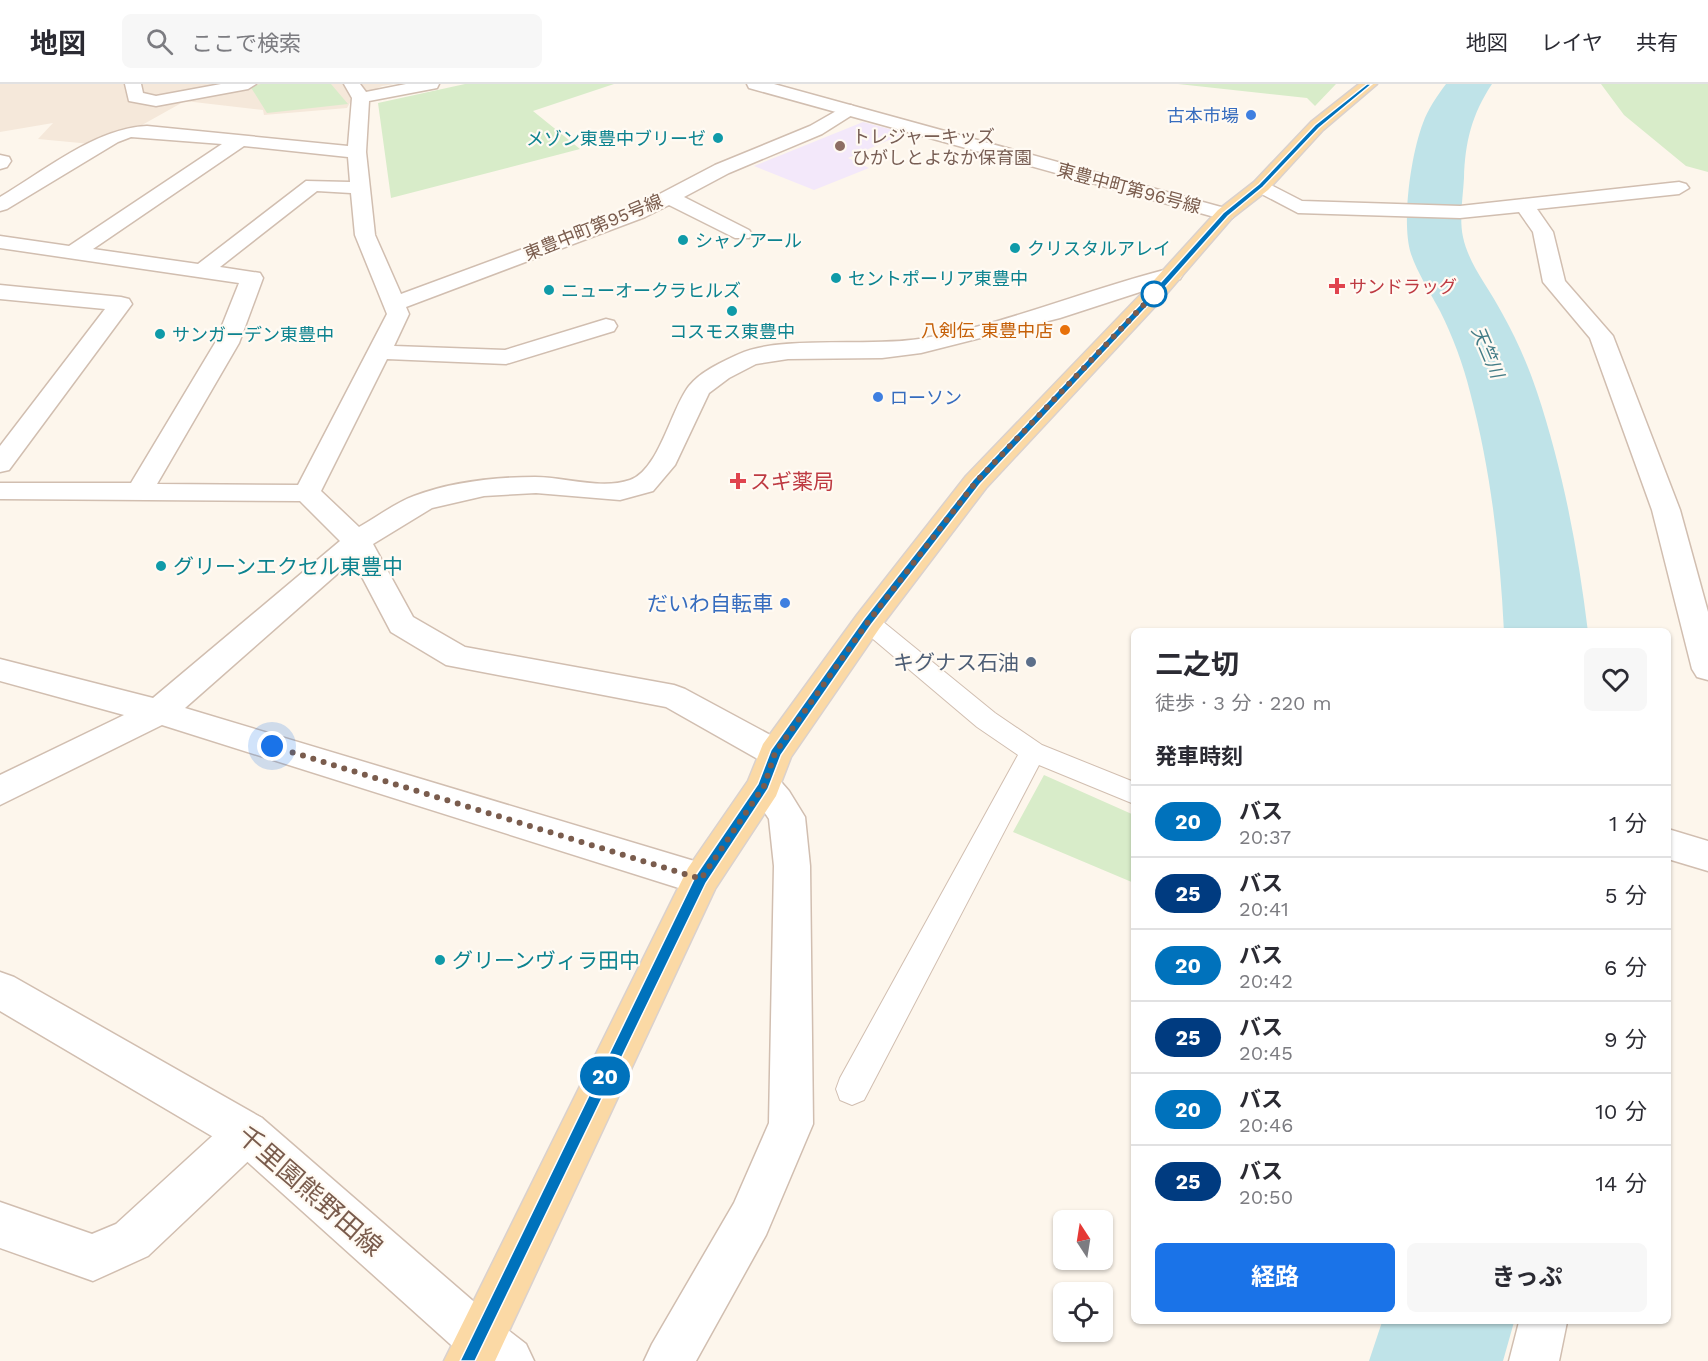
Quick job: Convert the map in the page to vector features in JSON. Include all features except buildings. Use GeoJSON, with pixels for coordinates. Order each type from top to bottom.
{"type":"FeatureCollection","features":[{"type":"Feature","properties":{"kind":"main road"},"geometry":{"type":"LineString","coordinates":[[485,1353],[701,879],[769,770],[868,622],[976,482],[1172,274],[1225,214],[1261,186],[1317,126],[1369,84]]}},
{"type":"Feature","properties":{"kind":"street"},"geometry":{"type":"LineString","coordinates":[[133,84],[135,97],[156,101],[248,84]]}},
{"type":"Feature","properties":{"kind":"street"},"geometry":{"type":"LineString","coordinates":[[307,493],[398,314],[396,303],[365,235],[357,152],[356,91],[430,84]]}},
{"type":"Feature","properties":{"kind":"street","name":"東豊中町第96号線"},"geometry":{"type":"LineString","coordinates":[[755,84],[780,87],[851,110],[1225,214]]}},
{"type":"Feature","properties":{"kind":"street","name":"東豊中町第95号線"},"geometry":{"type":"LineString","coordinates":[[396,303],[613,223],[764,150],[816,130],[851,110]]}},
{"type":"Feature","properties":{"kind":"street"},"geometry":{"type":"LineString","coordinates":[[0,205],[119,135],[147,130],[357,152]]}},
{"type":"Feature","properties":{"kind":"street"},"geometry":{"type":"LineString","coordinates":[[74,252],[239,141]]}},
{"type":"Feature","properties":{"kind":"street"},"geometry":{"type":"LineString","coordinates":[[203,270],[313,185],[360,188]]}},
{"type":"Feature","properties":{"kind":"street"},"geometry":{"type":"LineString","coordinates":[[1261,186],[1298,207],[1460,212],[1525,206],[1589,196],[1679,188]]}},
{"type":"Feature","properties":{"kind":"street"},"geometry":{"type":"LineString","coordinates":[[669,197],[742,234]]}},
{"type":"Feature","properties":{"kind":"street"},"geometry":{"type":"LineString","coordinates":[[1525,206],[1543,232],[1554,282],[1601,336],[1666,510],[1708,669]]}},
{"type":"Feature","properties":{"kind":"street"},"geometry":{"type":"LineString","coordinates":[[0,242],[252,278],[227,343],[139,492]]}},
{"type":"Feature","properties":{"kind":"street"},"geometry":{"type":"LineString","coordinates":[[0,791],[159,712],[357,541],[423,502],[484,488],[536,485],[620,492],[643,486],[662,465],[699,388],[720,373],[750,358],[788,352],[882,351],[921,346],[1052,313],[1172,274]]}},
{"type":"Feature","properties":{"kind":"street"},"geometry":{"type":"LineString","coordinates":[[0,292],[121,304],[0,464]]}},
{"type":"Feature","properties":{"kind":"street"},"geometry":{"type":"LineString","coordinates":[[378,352],[506,357],[586,342],[606,326]]}},
{"type":"Feature","properties":{"kind":"street"},"geometry":{"type":"LineString","coordinates":[[0,428],[27,426]]}},
{"type":"Feature","properties":{"kind":"street"},"geometry":{"type":"LineString","coordinates":[[0,491],[307,493],[357,541],[402,624],[457,657],[674,697],[769,770],[777,801],[787,817],[792,866],[801,1124],[669,1361]]}},
{"type":"Feature","properties":{"kind":"street"},"geometry":{"type":"LineString","coordinates":[[0,670],[159,712],[701,879]]}},
{"type":"Feature","properties":{"kind":"street"},"geometry":{"type":"LineString","coordinates":[[1671,845],[1708,856]]}},
{"type":"Feature","properties":{"kind":"street","name":"千里園熊野田線"},"geometry":{"type":"LineString","coordinates":[[0,990],[247,1132],[485,1353]]}},
{"type":"Feature","properties":{"kind":"street"},"geometry":{"type":"LineString","coordinates":[[0,1225],[93,1258],[132,1240],[247,1132]]}},
{"type":"Feature","properties":{"kind":"street"},"geometry":{"type":"LineString","coordinates":[[1534,1361],[1543,1324]]}},
{"type":"Feature","properties":{"kind":"lane"},"geometry":{"type":"LineString","coordinates":[[868,622],[986,720],[1034,752],[1131,792]]}},
{"type":"Feature","properties":{"kind":"lane"},"geometry":{"type":"LineString","coordinates":[[852,1089],[1034,752]]}},
{"type":"Feature","properties":{"kind":"shaded area"},"geometry":{"type":"Polygon","coordinates":[[[0,84],[394,84],[382,86],[351,101],[347,108],[264,115],[263,110],[185,101],[142,125],[114,131],[91,144],[38,139],[53,123],[0,132],[0,84]]]}},
{"type":"Feature","properties":{"kind":"shaded area","name":"トレジャーキッズ ひがしとよなか保育園"},"geometry":{"type":"Polygon","coordinates":[[[863,122],[905,133],[848,158],[869,168],[814,190],[754,166],[863,122]]]}},
{"type":"Feature","properties":{"kind":"green space"},"geometry":{"type":"Polygon","coordinates":[[[331,84],[348,104],[267,113],[250,86],[331,84]]]}},
{"type":"Feature","properties":{"kind":"green space"},"geometry":{"type":"Polygon","coordinates":[[[465,84],[614,84],[533,111],[580,149],[391,198],[378,103],[465,84]]]}},
{"type":"Feature","properties":{"kind":"green space"},"geometry":{"type":"Polygon","coordinates":[[[1178,84],[1336,84],[1315,106],[1307,98],[1178,84]]]}},
{"type":"Feature","properties":{"kind":"green space"},"geometry":{"type":"Polygon","coordinates":[[[1601,84],[1708,84],[1708,172],[1686,166],[1624,115],[1601,84]]]}},
{"type":"Feature","properties":{"kind":"green space"},"geometry":{"type":"Polygon","coordinates":[[[1044,775],[1131,814],[1131,882],[1013,832],[1044,775]]]}},
{"type":"Feature","properties":{"kind":"waterway","name":"天竺川"},"geometry":{"type":"LineString","coordinates":[[1469,84],[1455,105],[1443,136],[1435,204],[1435,236],[1445,266],[1472,314],[1504,391],[1522,459],[1532,516],[1546,628]]}},
{"type":"Feature","properties":{"kind":"waterway","name":"天竺川"},"geometry":{"type":"LineString","coordinates":[[1436,1361],[1447,1324]]}},
{"type":"Feature","properties":{"kind":"bus line","name":"20"},"geometry":{"type":"LineString","coordinates":[[469,1361],[478,1337],[701,879],[764,786],[775,753],[868,622],[976,482],[1154,294],[1225,214],[1261,186],[1317,126],[1369,84]]}},
{"type":"Feature","properties":{"kind":"place","name":"古本市場"},"geometry":{"type":"Point","coordinates":[1251,115]}},
{"type":"Feature","properties":{"kind":"place","name":"メゾン東豊中ブリーゼ"},"geometry":{"type":"Point","coordinates":[718,138]}},
{"type":"Feature","properties":{"kind":"place","name":"トレジャーキッズ ひがしとよなか保育園"},"geometry":{"type":"Point","coordinates":[840,146]}},
{"type":"Feature","properties":{"kind":"place","name":"シャノアール"},"geometry":{"type":"Point","coordinates":[683,240]}},
{"type":"Feature","properties":{"kind":"place","name":"クリスタルアレイ"},"geometry":{"type":"Point","coordinates":[1015,248]}},
{"type":"Feature","properties":{"kind":"place","name":"セントポーリア東豊中"},"geometry":{"type":"Point","coordinates":[836,278]}},
{"type":"Feature","properties":{"kind":"place","name":"サンドラッグ"},"geometry":{"type":"Point","coordinates":[1337,286]}},
{"type":"Feature","properties":{"kind":"place","name":"ニューオークラヒルズ"},"geometry":{"type":"Point","coordinates":[549,290]}},
{"type":"Feature","properties":{"kind":"place","name":"コスモス東豊中"},"geometry":{"type":"Point","coordinates":[732,311]}},
{"type":"Feature","properties":{"kind":"place","name":"八剣伝 東豊中店"},"geometry":{"type":"Point","coordinates":[1065,330]}},
{"type":"Feature","properties":{"kind":"place","name":"サンガーデン東豊中"},"geometry":{"type":"Point","coordinates":[160,334]}},
{"type":"Feature","properties":{"kind":"place","name":"ローソン"},"geometry":{"type":"Point","coordinates":[878,397]}},
{"type":"Feature","properties":{"kind":"place","name":"スギ薬局"},"geometry":{"type":"Point","coordinates":[738,481]}},
{"type":"Feature","properties":{"kind":"place","name":"グリーンエクセル東豊中"},"geometry":{"type":"Point","coordinates":[161,566]}},
{"type":"Feature","properties":{"kind":"place","name":"だいわ自転車"},"geometry":{"type":"Point","coordinates":[785,603]}},
{"type":"Feature","properties":{"kind":"place","name":"キグナス石油"},"geometry":{"type":"Point","coordinates":[1031,662]}},
{"type":"Feature","properties":{"kind":"place","name":"グリーンヴィラ田中"},"geometry":{"type":"Point","coordinates":[440,960]}},
{"type":"Feature","properties":{"kind":"route"},"geometry":{"type":"LineString","coordinates":[[272,746],[701,879],[764,786],[775,753],[868,622],[976,482],[1154,294]]}}]}
